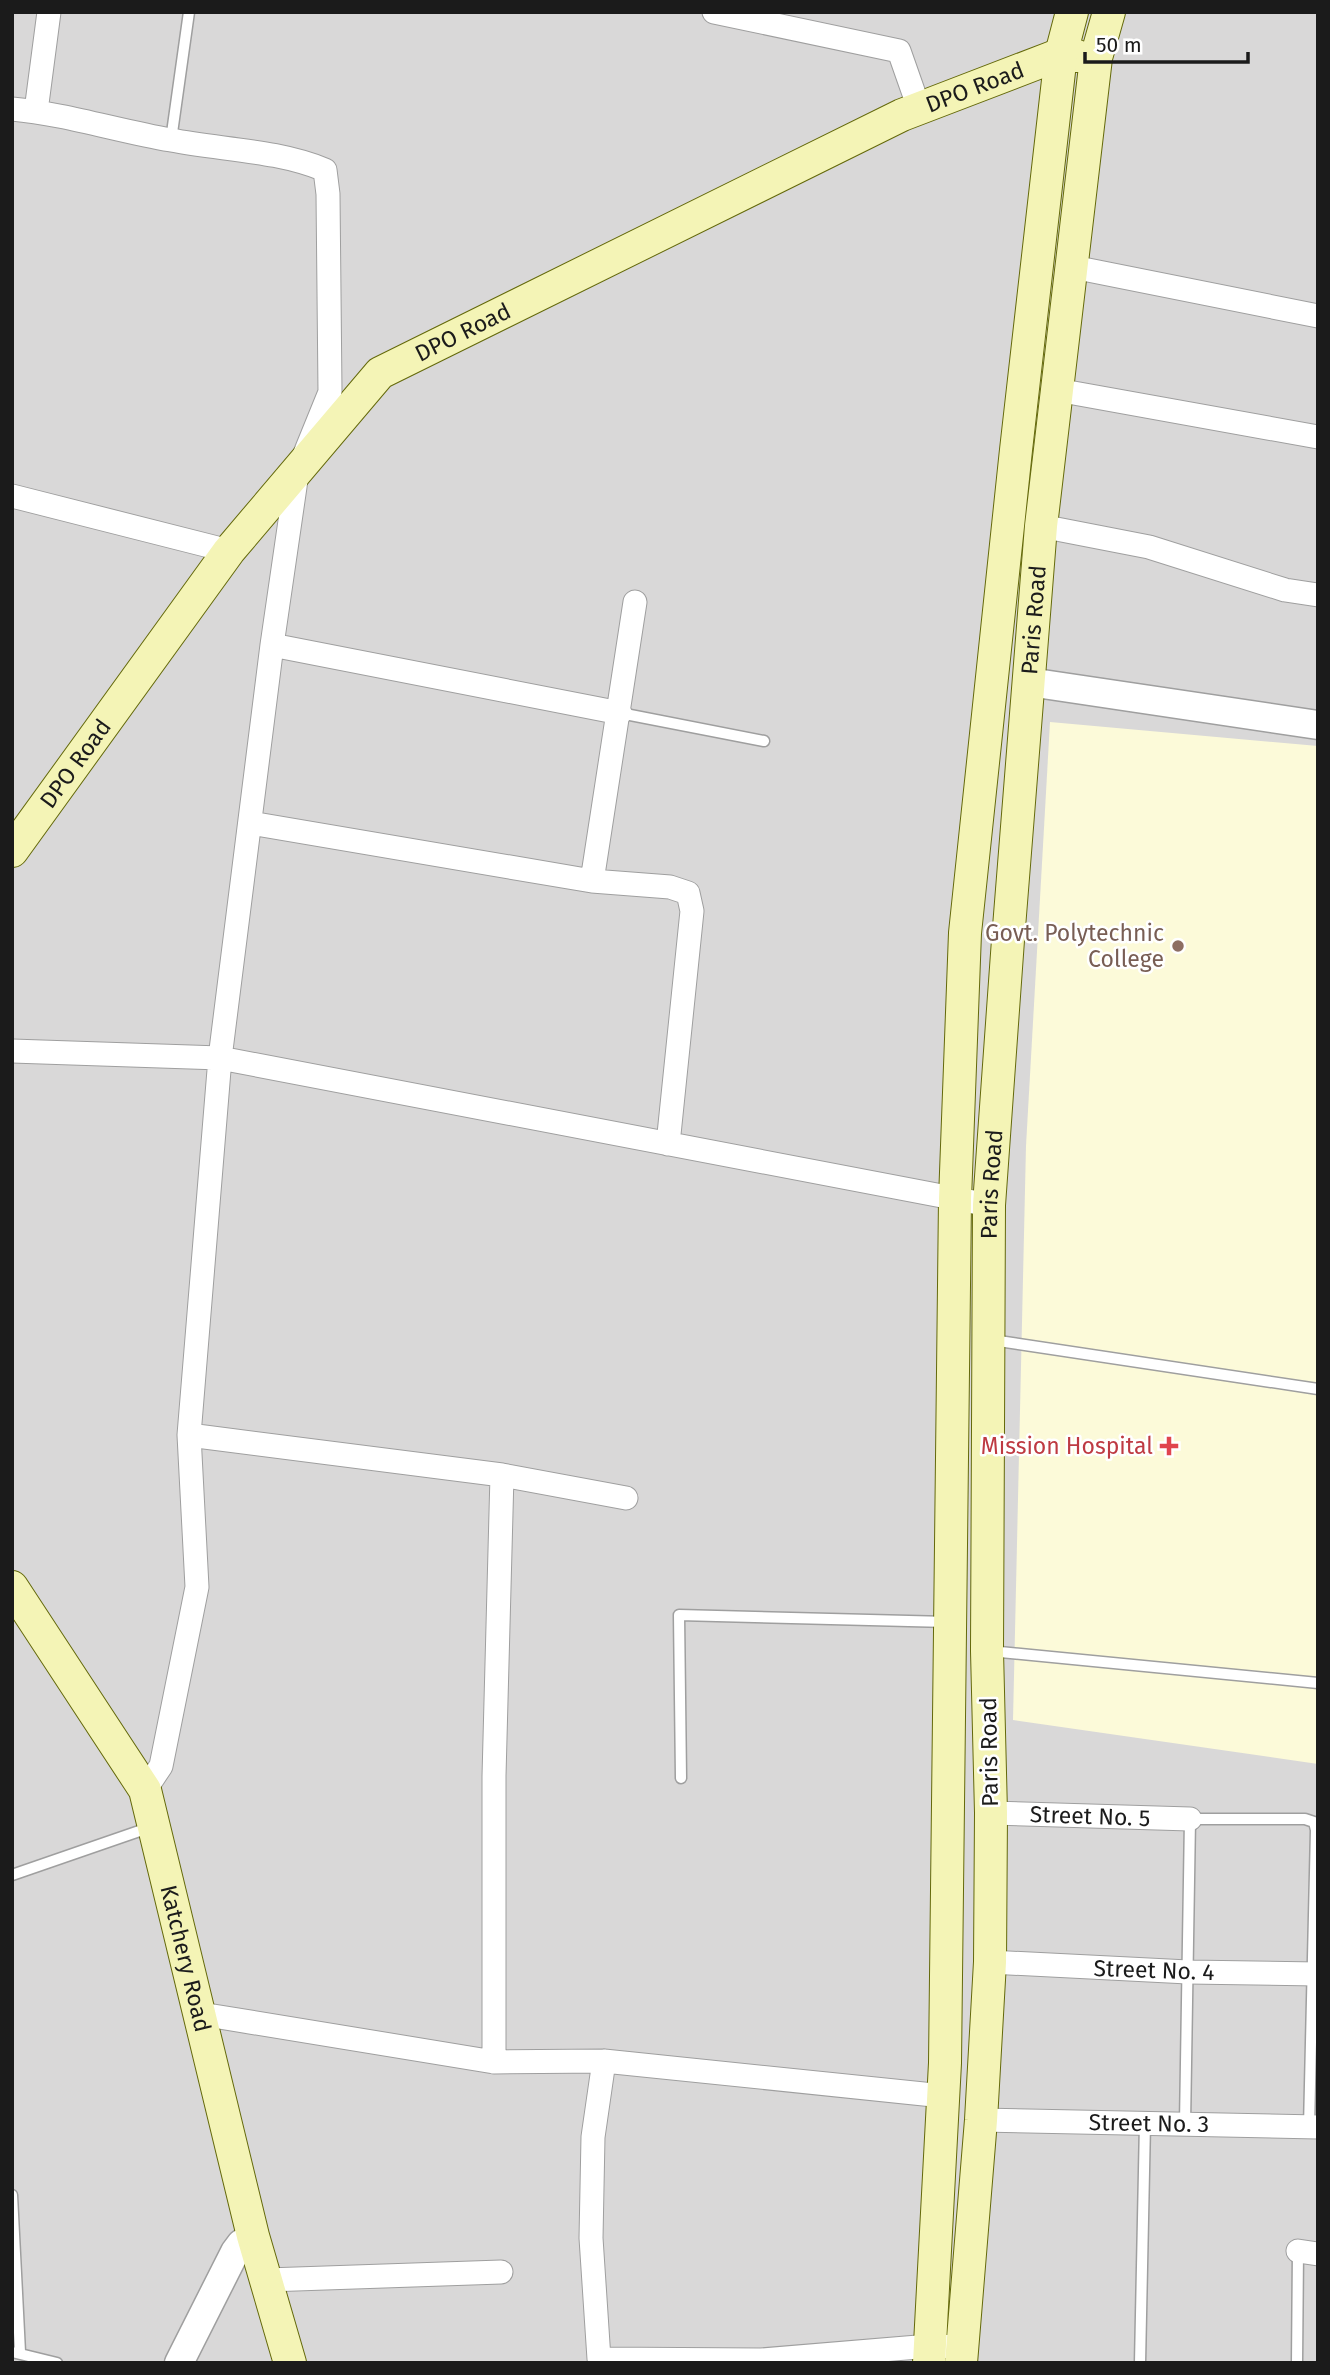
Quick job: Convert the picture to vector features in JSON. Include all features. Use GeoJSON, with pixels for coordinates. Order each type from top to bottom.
{"type":"FeatureCollection","features":[{"type":"Feature","properties":{"kind":"main road","name":"Paris Road"},"geometry":{"type":"LineString","coordinates":[[930,2354],[943,2096],[955,1199],[965,933],[1014,464],[1061,54],[1072,12]]}},
{"type":"Feature","properties":{"kind":"main road","name":"Paris Road"},"geometry":{"type":"LineString","coordinates":[[962,2355],[981,2120],[990,1962],[991,1813],[987,1651],[989,1205],[1007,940],[1041,526],[1096,58],[1109,12]]}},
{"type":"Feature","properties":{"kind":"main road","name":"DPO Road"},"geometry":{"type":"LineString","coordinates":[[12,851],[229,551],[380,373],[919,108],[1061,54],[1096,58]]}},
{"type":"Feature","properties":{"kind":"main road"},"geometry":{"type":"LineString","coordinates":[[965,933],[1007,940]]}},
{"type":"Feature","properties":{"kind":"main road","name":"Katchery Road"},"geometry":{"type":"LineString","coordinates":[[12,1587],[145,1790],[253,2236],[290,2363]]}},
{"type":"Feature","properties":{"kind":"street"},"geometry":{"type":"LineString","coordinates":[[36,111],[49,12]]}},
{"type":"Feature","properties":{"kind":"street"},"geometry":{"type":"LineString","coordinates":[[714,12],[899,51],[919,108]]}},
{"type":"Feature","properties":{"kind":"street"},"geometry":{"type":"LineString","coordinates":[[12,109],[36,111],[171,140],[303,161],[325,170],[328,194],[330,392],[297,473],[272,645],[220,1058],[189,1435],[197,1587],[161,1766],[145,1790]]}},
{"type":"Feature","properties":{"kind":"street"},"geometry":{"type":"LineString","coordinates":[[1073,267],[1318,316]]}},
{"type":"Feature","properties":{"kind":"street"},"geometry":{"type":"LineString","coordinates":[[1057,390],[1318,437]]}},
{"type":"Feature","properties":{"kind":"street"},"geometry":{"type":"LineString","coordinates":[[12,496],[229,551]]}},
{"type":"Feature","properties":{"kind":"street"},"geometry":{"type":"LineString","coordinates":[[1041,526],[1149,547],[1285,590],[1318,595]]}},
{"type":"Feature","properties":{"kind":"street"},"geometry":{"type":"LineString","coordinates":[[592,881],[635,602]]}},
{"type":"Feature","properties":{"kind":"street"},"geometry":{"type":"LineString","coordinates":[[272,645],[620,713]]}},
{"type":"Feature","properties":{"kind":"street"},"geometry":{"type":"LineString","coordinates":[[1029,682],[1318,726]]}},
{"type":"Feature","properties":{"kind":"street"},"geometry":{"type":"LineString","coordinates":[[250,823],[592,881],[670,887],[688,893],[691,902],[668,1144]]}},
{"type":"Feature","properties":{"kind":"street"},"geometry":{"type":"LineString","coordinates":[[12,1051],[220,1058],[989,1205]]}},
{"type":"Feature","properties":{"kind":"street"},"geometry":{"type":"LineString","coordinates":[[189,1435],[502,1475],[626,1498]]}},
{"type":"Feature","properties":{"kind":"street"},"geometry":{"type":"LineString","coordinates":[[494,2062],[494,1776],[502,1475]]}},
{"type":"Feature","properties":{"kind":"street","name":"Street No. 5"},"geometry":{"type":"LineString","coordinates":[[991,1813],[1190,1819]]}},
{"type":"Feature","properties":{"kind":"street","name":"Street No. 4"},"geometry":{"type":"LineString","coordinates":[[990,1962],[1188,1972],[1315,1974]]}},
{"type":"Feature","properties":{"kind":"street"},"geometry":{"type":"LineString","coordinates":[[201,2014],[494,2062],[604,2060],[943,2096]]}},
{"type":"Feature","properties":{"kind":"street"},"geometry":{"type":"LineString","coordinates":[[604,2060],[593,2137],[592,2238],[599,2359],[761,2360],[962,2355]]}},
{"type":"Feature","properties":{"kind":"street","name":"Street No. 3"},"geometry":{"type":"LineString","coordinates":[[981,2120],[1313,2127]]}},
{"type":"Feature","properties":{"kind":"street"},"geometry":{"type":"LineString","coordinates":[[180,2363],[235,2252],[253,2236]]}},
{"type":"Feature","properties":{"kind":"street"},"geometry":{"type":"LineString","coordinates":[[267,2280],[500,2272]]}},
{"type":"Feature","properties":{"kind":"lane"},"geometry":{"type":"LineString","coordinates":[[171,140],[189,12]]}},
{"type":"Feature","properties":{"kind":"lane"},"geometry":{"type":"LineString","coordinates":[[620,713],[764,741]]}},
{"type":"Feature","properties":{"kind":"lane"},"geometry":{"type":"LineString","coordinates":[[990,1339],[1318,1389]]}},
{"type":"Feature","properties":{"kind":"lane"},"geometry":{"type":"LineString","coordinates":[[681,1778],[679,1615],[951,1622]]}},
{"type":"Feature","properties":{"kind":"lane"},"geometry":{"type":"LineString","coordinates":[[987,1651],[1318,1683]]}},
{"type":"Feature","properties":{"kind":"lane"},"geometry":{"type":"LineString","coordinates":[[1185,2124],[1190,1819],[1305,1819],[1314,1822],[1317,1830],[1313,2127]]}},
{"type":"Feature","properties":{"kind":"lane"},"geometry":{"type":"LineString","coordinates":[[12,1875],[154,1826]]}},
{"type":"Feature","properties":{"kind":"lane"},"geometry":{"type":"LineString","coordinates":[[1140,2363],[1145,2123]]}},
{"type":"Feature","properties":{"kind":"lane"},"geometry":{"type":"LineString","coordinates":[[12,2195],[16,2352],[57,2363]]}},
{"type":"Feature","properties":{"kind":"lane"},"geometry":{"type":"LineString","coordinates":[[1297,2363],[1308,2252]]}},
{"type":"Feature","properties":{"kind":"shaded area"},"geometry":{"type":"Polygon","coordinates":[[[12,12],[1318,12],[1318,2363],[12,2363],[12,12]]]}},
{"type":"Feature","properties":{"kind":"shaded area"},"geometry":{"type":"Polygon","coordinates":[[[1050,722],[1318,746],[1318,1764],[1013,1720],[1026,1146],[1050,722]]]}},
{"type":"Feature","properties":{"kind":"place","name":"Govt. Polytechnic College"},"geometry":{"type":"Point","coordinates":[1178,946]}},
{"type":"Feature","properties":{"kind":"place","name":"Mission Hospital"},"geometry":{"type":"Point","coordinates":[1169,1446]}}]}
